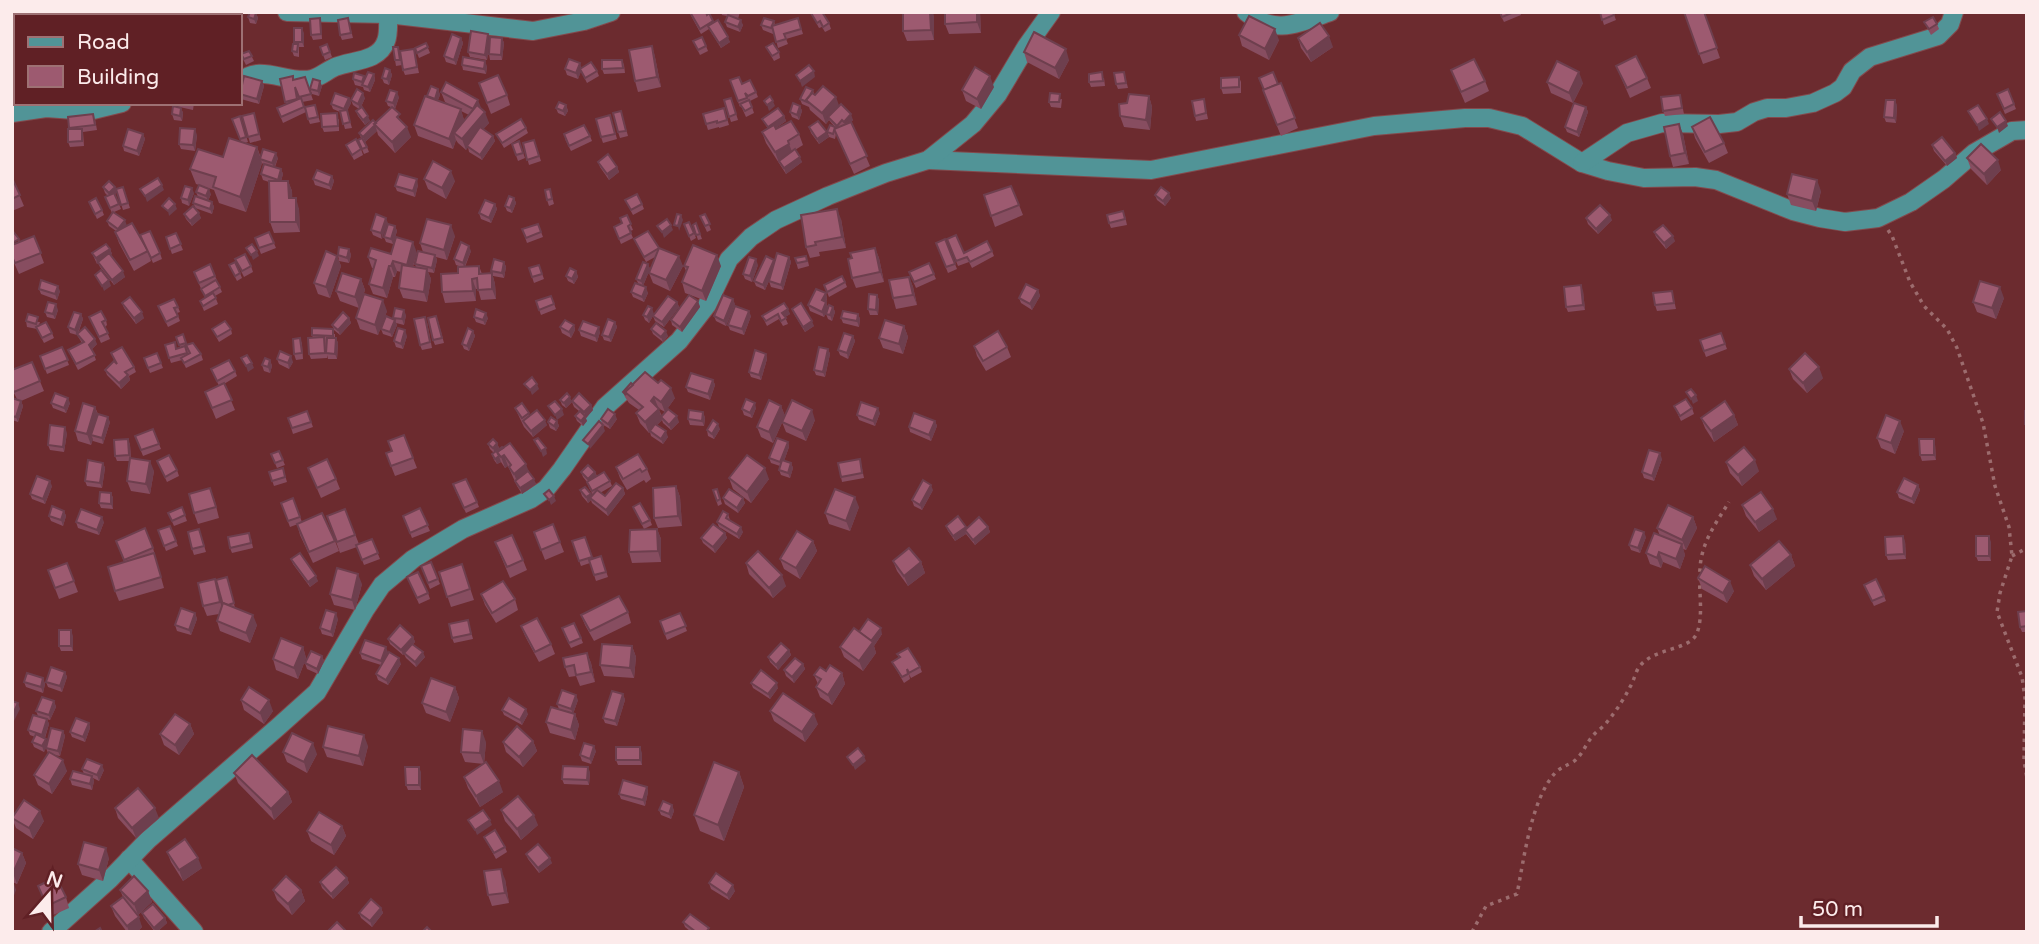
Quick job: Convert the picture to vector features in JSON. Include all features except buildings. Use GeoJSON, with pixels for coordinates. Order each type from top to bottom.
{"type":"FeatureCollection","features":[{"type":"Feature","properties":{"kind":"street"},"geometry":{"type":"LineString","coordinates":[[287,12],[426,15],[484,26],[533,30],[611,12]]}},
{"type":"Feature","properties":{"kind":"street"},"geometry":{"type":"LineString","coordinates":[[928,160],[973,124],[998,93],[1051,12]]}},
{"type":"Feature","properties":{"kind":"street"},"geometry":{"type":"LineString","coordinates":[[1246,12],[1262,23],[1273,26],[1287,26],[1330,12]]}},
{"type":"Feature","properties":{"kind":"street"},"geometry":{"type":"LineString","coordinates":[[1582,163],[1627,133],[1662,123],[1737,122],[1767,108],[1813,103],[1843,87],[1852,71],[1870,57],[1938,36],[1950,24],[1954,12]]}},
{"type":"Feature","properties":{"kind":"street"},"geometry":{"type":"LineString","coordinates":[[242,80],[246,76],[263,72],[293,79],[312,79],[336,66],[370,57],[380,51],[386,41],[388,14]]}},
{"type":"Feature","properties":{"kind":"street"},"geometry":{"type":"LineString","coordinates":[[12,113],[46,108],[89,111],[114,105]]}},
{"type":"Feature","properties":{"kind":"street"},"geometry":{"type":"LineString","coordinates":[[51,932],[178,814],[317,692],[382,585],[413,559],[463,529],[531,499],[546,489],[605,407],[679,341],[707,305],[729,259],[751,237],[776,220],[828,196],[928,160],[1151,170],[1374,126],[1489,118],[1522,125],[1582,163],[1608,172],[1644,178],[1695,177],[1716,180],[1793,211],[1845,222],[1878,218],[1910,202],[1944,179],[1974,153],[2012,131],[2027,130]]}},
{"type":"Feature","properties":{"kind":"street"},"geometry":{"type":"LineString","coordinates":[[129,859],[194,932]]}},
{"type":"Feature","properties":{"kind":"path"},"geometry":{"type":"LineString","coordinates":[[1878,218],[1892,236],[1910,282],[1924,306],[1947,329],[1957,348],[1983,423],[1995,486],[2009,527],[2012,556],[1997,612],[2022,677],[2025,698],[2024,761],[2027,778]]}},
{"type":"Feature","properties":{"kind":"path"},"geometry":{"type":"LineString","coordinates":[[1472,932],[1486,906],[1517,894],[1521,864],[1536,812],[1554,774],[1576,759],[1592,736],[1605,724],[1631,686],[1639,668],[1648,659],[1663,650],[1682,646],[1696,634],[1703,551],[1709,534],[1730,502]]}},
{"type":"Feature","properties":{"kind":"path"},"geometry":{"type":"LineString","coordinates":[[2012,556],[2027,548]]}}]}
